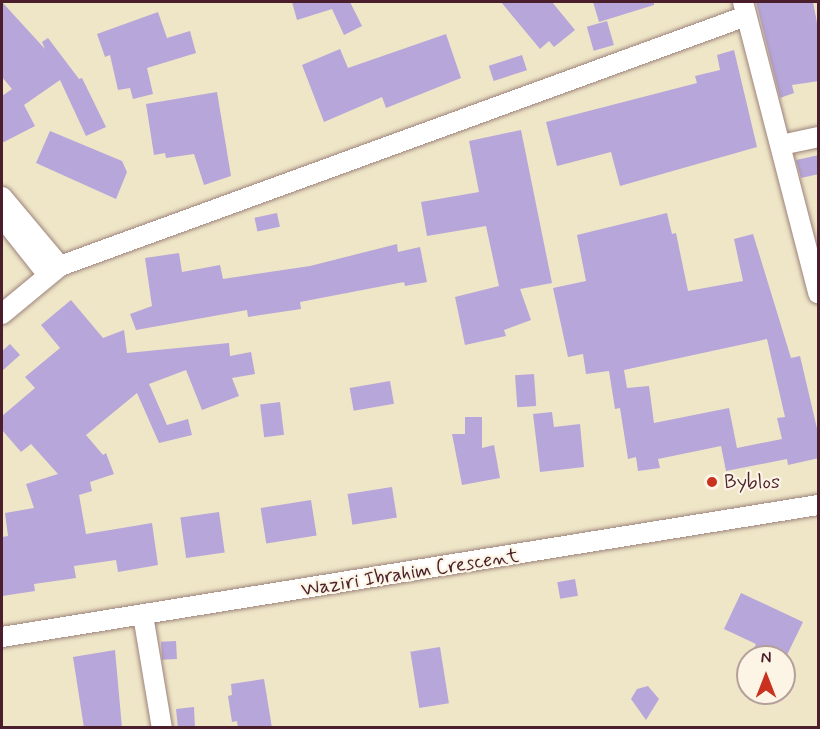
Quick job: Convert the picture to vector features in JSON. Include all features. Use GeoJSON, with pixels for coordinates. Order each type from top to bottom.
{"type":"FeatureCollection","features":[{"type":"Feature","properties":{"kind":"street"},"geometry":{"type":"LineString","coordinates":[[2,314],[54,271],[744,9],[819,293]]}},
{"type":"Feature","properties":{"kind":"street"},"geometry":{"type":"LineString","coordinates":[[781,145],[819,137]]}},
{"type":"Feature","properties":{"kind":"street"},"geometry":{"type":"LineString","coordinates":[[2,197],[54,271]]}},
{"type":"Feature","properties":{"kind":"street"},"geometry":{"type":"LineString","coordinates":[[2,218],[54,271]]}},
{"type":"Feature","properties":{"kind":"street","name":"Waziri Ibrahim Crescent"},"geometry":{"type":"LineString","coordinates":[[2,637],[819,506]]}},
{"type":"Feature","properties":{"kind":"street"},"geometry":{"type":"LineString","coordinates":[[143,615],[162,728]]}},
{"type":"Feature","properties":{"kind":"building"},"geometry":{"type":"Polygon","coordinates":[[[2,2],[45,49],[42,42],[48,38],[79,79],[82,78],[106,127],[86,136],[60,80],[24,105],[35,126],[2,143],[2,96],[12,89],[2,77],[2,2]]]}},
{"type":"Feature","properties":{"kind":"building"},"geometry":{"type":"Polygon","coordinates":[[[292,2],[350,2],[362,26],[344,35],[332,9],[297,20],[292,2]]]}},
{"type":"Feature","properties":{"kind":"building"},"geometry":{"type":"Polygon","coordinates":[[[501,2],[552,2],[575,30],[554,47],[549,41],[540,49],[501,2]]]}},
{"type":"Feature","properties":{"kind":"building"},"geometry":{"type":"Polygon","coordinates":[[[593,2],[654,2],[654,5],[599,22],[593,2]]]}},
{"type":"Feature","properties":{"kind":"building"},"geometry":{"type":"Polygon","coordinates":[[[756,2],[813,2],[819,33],[819,81],[792,85],[794,93],[780,98],[756,2]]]}},
{"type":"Feature","properties":{"kind":"building"},"geometry":{"type":"Polygon","coordinates":[[[158,12],[167,38],[190,31],[196,53],[147,68],[153,94],[133,99],[130,88],[118,90],[110,55],[105,57],[97,34],[158,12]]]}},
{"type":"Feature","properties":{"kind":"building"},"geometry":{"type":"Polygon","coordinates":[[[607,21],[614,45],[594,51],[587,27],[607,21]]]}},
{"type":"Feature","properties":{"kind":"building"},"geometry":{"type":"Polygon","coordinates":[[[446,34],[461,78],[386,108],[382,97],[324,122],[302,65],[340,49],[348,68],[446,34]]]}},
{"type":"Feature","properties":{"kind":"building"},"geometry":{"type":"Polygon","coordinates":[[[734,50],[757,147],[620,186],[611,152],[557,166],[546,122],[697,83],[695,76],[720,70],[717,55],[734,50]]]}},
{"type":"Feature","properties":{"kind":"building"},"geometry":{"type":"Polygon","coordinates":[[[522,55],[527,70],[494,81],[489,66],[522,55]]]}},
{"type":"Feature","properties":{"kind":"building"},"geometry":{"type":"Polygon","coordinates":[[[217,92],[231,176],[204,185],[194,154],[166,158],[165,153],[154,155],[146,104],[217,92]]]}},
{"type":"Feature","properties":{"kind":"building"},"geometry":{"type":"Polygon","coordinates":[[[521,130],[552,283],[520,289],[531,320],[504,330],[506,336],[465,345],[455,297],[499,286],[486,226],[427,236],[421,202],[479,192],[469,141],[521,130]]]}},
{"type":"Feature","properties":{"kind":"building"},"geometry":{"type":"Polygon","coordinates":[[[50,131],[122,161],[127,172],[116,199],[36,163],[50,131]]]}},
{"type":"Feature","properties":{"kind":"building"},"geometry":{"type":"Polygon","coordinates":[[[819,155],[819,174],[801,178],[796,160],[819,155]]]}},
{"type":"Feature","properties":{"kind":"building"},"geometry":{"type":"Polygon","coordinates":[[[277,213],[280,227],[257,231],[255,218],[277,213]]]}},
{"type":"Feature","properties":{"kind":"building"},"geometry":{"type":"Polygon","coordinates":[[[667,213],[672,234],[676,233],[688,291],[743,281],[734,239],[753,234],[791,358],[800,356],[819,437],[819,458],[788,465],[787,459],[726,471],[721,446],[658,459],[660,468],[638,471],[636,457],[628,459],[620,408],[615,409],[609,371],[586,374],[583,354],[568,357],[553,288],[586,281],[577,235],[667,213]],[[767,339],[624,370],[627,388],[649,386],[654,423],[729,408],[737,448],[782,439],[777,418],[785,417],[767,339]]]}},
{"type":"Feature","properties":{"kind":"building"},"geometry":{"type":"Polygon","coordinates":[[[397,244],[398,252],[420,247],[427,282],[405,286],[404,282],[300,302],[301,309],[248,317],[247,310],[136,330],[130,314],[152,306],[145,258],[179,253],[182,272],[220,265],[223,279],[310,266],[397,244]]]}},
{"type":"Feature","properties":{"kind":"building"},"geometry":{"type":"Polygon","coordinates":[[[71,300],[103,338],[124,330],[127,353],[229,343],[230,356],[251,352],[255,374],[232,378],[239,396],[202,410],[186,370],[149,384],[167,425],[188,419],[192,435],[159,443],[137,393],[86,435],[103,455],[106,453],[114,474],[90,482],[92,491],[79,495],[86,534],[152,523],[158,565],[118,572],[116,560],[74,566],[76,578],[34,584],[35,591],[2,596],[2,537],[8,536],[5,513],[34,508],[26,484],[58,474],[31,444],[21,452],[2,430],[2,416],[35,388],[25,377],[60,348],[41,325],[71,300]]]}},
{"type":"Feature","properties":{"kind":"building"},"geometry":{"type":"Polygon","coordinates":[[[10,344],[20,355],[2,371],[2,351],[10,344]]]}},
{"type":"Feature","properties":{"kind":"building"},"geometry":{"type":"Polygon","coordinates":[[[534,374],[536,406],[517,407],[515,375],[534,374]]]}},
{"type":"Feature","properties":{"kind":"building"},"geometry":{"type":"Polygon","coordinates":[[[390,381],[394,404],[354,411],[350,388],[390,381]]]}},
{"type":"Feature","properties":{"kind":"building"},"geometry":{"type":"Polygon","coordinates":[[[280,402],[284,435],[264,437],[260,404],[280,402]]]}},
{"type":"Feature","properties":{"kind":"building"},"geometry":{"type":"Polygon","coordinates":[[[552,412],[554,427],[580,424],[584,467],[540,472],[533,414],[552,412]]]}},
{"type":"Feature","properties":{"kind":"building"},"geometry":{"type":"Polygon","coordinates":[[[465,417],[482,417],[482,448],[494,445],[500,478],[462,485],[452,434],[465,434],[465,417]]]}},
{"type":"Feature","properties":{"kind":"building"},"geometry":{"type":"Polygon","coordinates":[[[392,487],[397,518],[352,525],[348,494],[392,487]]]}},
{"type":"Feature","properties":{"kind":"building"},"geometry":{"type":"Polygon","coordinates":[[[311,500],[317,536],[266,544],[261,508],[311,500]]]}},
{"type":"Feature","properties":{"kind":"building"},"geometry":{"type":"Polygon","coordinates":[[[219,512],[225,553],[186,558],[180,517],[219,512]]]}},
{"type":"Feature","properties":{"kind":"building"},"geometry":{"type":"Polygon","coordinates":[[[575,579],[578,596],[560,599],[557,582],[575,579]]]}},
{"type":"Feature","properties":{"kind":"building"},"geometry":{"type":"Polygon","coordinates":[[[741,593],[803,622],[792,645],[756,645],[724,629],[741,593]]]}},
{"type":"Feature","properties":{"kind":"building"},"geometry":{"type":"Polygon","coordinates":[[[176,641],[177,659],[162,660],[161,642],[176,641]]]}},
{"type":"Feature","properties":{"kind":"building"},"geometry":{"type":"Polygon","coordinates":[[[440,647],[449,703],[419,708],[410,652],[440,647]]]}},
{"type":"Feature","properties":{"kind":"building"},"geometry":{"type":"Polygon","coordinates":[[[115,650],[122,728],[84,728],[73,657],[115,650]]]}},
{"type":"Feature","properties":{"kind":"building"},"geometry":{"type":"Polygon","coordinates":[[[264,679],[272,728],[238,728],[237,721],[232,722],[228,696],[232,695],[231,684],[264,679]]]}},
{"type":"Feature","properties":{"kind":"building"},"geometry":{"type":"Polygon","coordinates":[[[648,686],[659,699],[646,720],[631,699],[637,689],[648,686]]]}},
{"type":"Feature","properties":{"kind":"building"},"geometry":{"type":"Polygon","coordinates":[[[194,707],[195,728],[178,728],[176,709],[194,707]]]}},
{"type":"Feature","properties":{"kind":"place","name":"Byblos"},"geometry":{"type":"Point","coordinates":[712,482]}}]}
